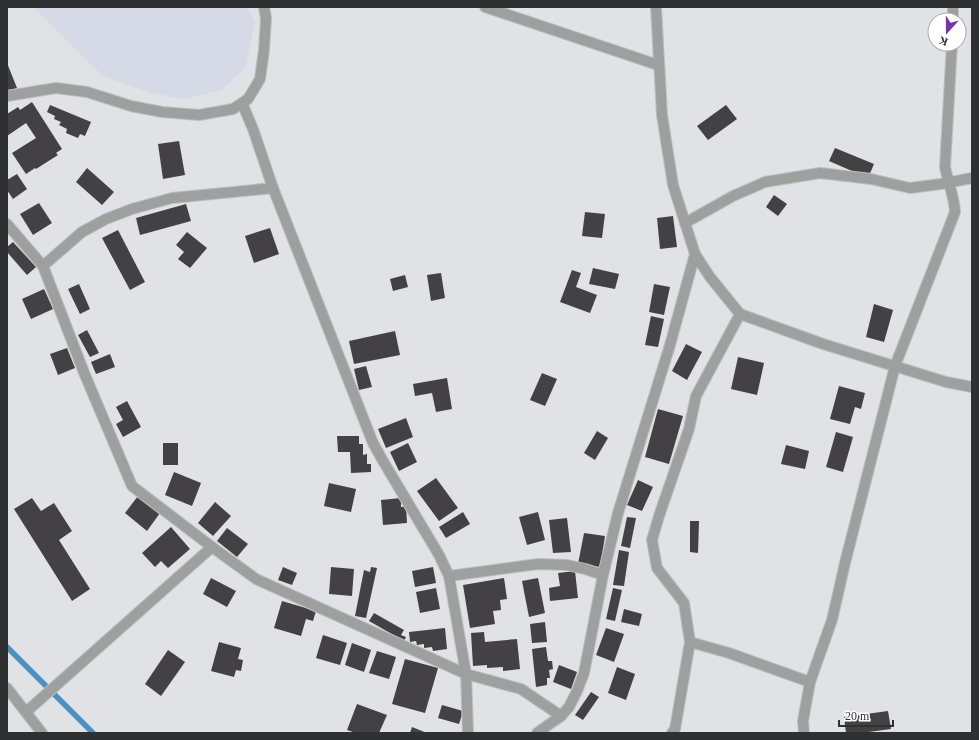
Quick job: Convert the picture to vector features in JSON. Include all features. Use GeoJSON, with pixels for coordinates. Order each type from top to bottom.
{"type":"FeatureCollection","features":[{"type":"Feature","properties":{"kind":"street"},"geometry":{"type":"LineString","coordinates":[[7,96],[56,88],[87,92],[131,106],[162,112],[199,115],[233,110],[248,99],[260,79],[266,18],[264,7]]}},
{"type":"Feature","properties":{"kind":"street"},"geometry":{"type":"LineString","coordinates":[[485,7],[658,66]]}},
{"type":"Feature","properties":{"kind":"street"},"geometry":{"type":"LineString","coordinates":[[656,7],[658,66],[662,115],[673,184],[695,254],[710,277],[740,314],[823,344],[946,382],[972,387]]}},
{"type":"Feature","properties":{"kind":"street"},"geometry":{"type":"LineString","coordinates":[[804,733],[803,721],[810,682],[832,620],[895,366],[955,212],[954,199],[948,183],[945,167],[952,52]]}},
{"type":"Feature","properties":{"kind":"street"},"geometry":{"type":"LineString","coordinates":[[242,103],[253,129],[273,188],[373,443],[382,461],[439,555],[449,576],[466,674],[468,733]]}},
{"type":"Feature","properties":{"kind":"street"},"geometry":{"type":"LineString","coordinates":[[685,223],[734,196],[765,182],[820,173],[871,179],[910,188],[972,178]]}},
{"type":"Feature","properties":{"kind":"street"},"geometry":{"type":"LineString","coordinates":[[43,266],[82,232],[106,219],[132,209],[172,198],[273,188]]}},
{"type":"Feature","properties":{"kind":"street"},"geometry":{"type":"LineString","coordinates":[[7,224],[43,266],[85,375],[132,486],[256,579],[466,674],[521,689],[561,716]]}},
{"type":"Feature","properties":{"kind":"street"},"geometry":{"type":"LineString","coordinates":[[537,733],[561,716],[569,707],[584,673],[603,575],[618,513],[670,345],[695,254]]}},
{"type":"Feature","properties":{"kind":"street"},"geometry":{"type":"LineString","coordinates":[[672,733],[675,729],[690,642],[684,603],[657,568],[652,540],[658,516],[689,429],[696,396],[740,314]]}},
{"type":"Feature","properties":{"kind":"street"},"geometry":{"type":"LineString","coordinates":[[26,712],[212,547]]}},
{"type":"Feature","properties":{"kind":"street"},"geometry":{"type":"LineString","coordinates":[[449,576],[538,564],[567,565],[603,575]]}},
{"type":"Feature","properties":{"kind":"street"},"geometry":{"type":"LineString","coordinates":[[690,642],[729,653],[810,682]]}},
{"type":"Feature","properties":{"kind":"street"},"geometry":{"type":"LineString","coordinates":[[7,688],[42,733]]}},
{"type":"Feature","properties":{"kind":"shaded area"},"geometry":{"type":"Polygon","coordinates":[[[33,7],[247,7],[255,22],[246,67],[222,90],[184,99],[151,93],[103,76],[33,7]]]}},
{"type":"Feature","properties":{"kind":"building"},"geometry":{"type":"Polygon","coordinates":[[[7,63],[17,88],[7,92],[7,63]]]}},
{"type":"Feature","properties":{"kind":"building"},"geometry":{"type":"Polygon","coordinates":[[[32,102],[62,149],[56,153],[58,155],[26,174],[12,153],[36,138],[26,123],[7,136],[7,114],[18,107],[20,110],[32,102]]]}},
{"type":"Feature","properties":{"kind":"building"},"geometry":{"type":"Polygon","coordinates":[[[50,105],[91,122],[85,136],[80,134],[78,138],[66,133],[67,129],[59,125],[61,122],[54,119],[55,116],[47,112],[50,105]]]}},
{"type":"Feature","properties":{"kind":"building"},"geometry":{"type":"Polygon","coordinates":[[[726,105],[737,119],[708,140],[697,126],[726,105]]]}},
{"type":"Feature","properties":{"kind":"building"},"geometry":{"type":"Polygon","coordinates":[[[179,141],[185,175],[163,179],[158,144],[179,141]]]}},
{"type":"Feature","properties":{"kind":"building"},"geometry":{"type":"Polygon","coordinates":[[[835,148],[874,164],[868,178],[829,161],[835,148]]]}},
{"type":"Feature","properties":{"kind":"building"},"geometry":{"type":"Polygon","coordinates":[[[87,168],[114,192],[102,205],[76,182],[87,168]]]}},
{"type":"Feature","properties":{"kind":"building"},"geometry":{"type":"Polygon","coordinates":[[[17,174],[27,189],[13,199],[7,190],[7,180],[17,174]]]}},
{"type":"Feature","properties":{"kind":"building"},"geometry":{"type":"Polygon","coordinates":[[[774,195],[787,204],[778,216],[766,207],[774,195]]]}},
{"type":"Feature","properties":{"kind":"building"},"geometry":{"type":"Polygon","coordinates":[[[39,203],[52,223],[33,235],[20,214],[39,203]]]}},
{"type":"Feature","properties":{"kind":"building"},"geometry":{"type":"Polygon","coordinates":[[[186,204],[191,221],[140,235],[136,218],[186,204]]]}},
{"type":"Feature","properties":{"kind":"building"},"geometry":{"type":"Polygon","coordinates":[[[585,212],[605,214],[602,238],[582,236],[585,212]]]}},
{"type":"Feature","properties":{"kind":"building"},"geometry":{"type":"Polygon","coordinates":[[[673,216],[677,247],[660,249],[657,218],[673,216]]]}},
{"type":"Feature","properties":{"kind":"building"},"geometry":{"type":"Polygon","coordinates":[[[270,228],[279,254],[254,263],[245,236],[270,228]]]}},
{"type":"Feature","properties":{"kind":"building"},"geometry":{"type":"Polygon","coordinates":[[[118,230],[145,282],[130,290],[102,238],[118,230]]]}},
{"type":"Feature","properties":{"kind":"building"},"geometry":{"type":"Polygon","coordinates":[[[187,232],[207,248],[190,268],[178,259],[184,252],[176,245],[187,232]]]}},
{"type":"Feature","properties":{"kind":"building"},"geometry":{"type":"Polygon","coordinates":[[[13,242],[36,267],[27,275],[7,252],[7,247],[13,242]]]}},
{"type":"Feature","properties":{"kind":"building"},"geometry":{"type":"Polygon","coordinates":[[[593,268],[619,274],[615,289],[589,284],[593,268]]]}},
{"type":"Feature","properties":{"kind":"building"},"geometry":{"type":"Polygon","coordinates":[[[572,270],[581,273],[576,287],[597,295],[590,313],[560,302],[572,270]]]}},
{"type":"Feature","properties":{"kind":"building"},"geometry":{"type":"Polygon","coordinates":[[[441,273],[445,298],[431,301],[427,275],[441,273]]]}},
{"type":"Feature","properties":{"kind":"building"},"geometry":{"type":"Polygon","coordinates":[[[405,275],[408,287],[393,291],[390,279],[405,275]]]}},
{"type":"Feature","properties":{"kind":"building"},"geometry":{"type":"Polygon","coordinates":[[[79,284],[90,309],[80,314],[68,289],[79,284]]]}},
{"type":"Feature","properties":{"kind":"building"},"geometry":{"type":"Polygon","coordinates":[[[654,284],[670,287],[664,315],[649,312],[654,284]]]}},
{"type":"Feature","properties":{"kind":"building"},"geometry":{"type":"Polygon","coordinates":[[[44,289],[53,309],[31,319],[22,299],[44,289]]]}},
{"type":"Feature","properties":{"kind":"building"},"geometry":{"type":"Polygon","coordinates":[[[874,304],[893,310],[884,342],[866,337],[874,304]]]}},
{"type":"Feature","properties":{"kind":"building"},"geometry":{"type":"Polygon","coordinates":[[[651,316],[664,319],[658,347],[645,345],[651,316]]]}},
{"type":"Feature","properties":{"kind":"building"},"geometry":{"type":"Polygon","coordinates":[[[87,330],[99,353],[90,357],[78,335],[87,330]]]}},
{"type":"Feature","properties":{"kind":"building"},"geometry":{"type":"Polygon","coordinates":[[[395,331],[400,355],[354,364],[349,341],[395,331]]]}},
{"type":"Feature","properties":{"kind":"building"},"geometry":{"type":"Polygon","coordinates":[[[686,344],[702,352],[687,380],[672,371],[686,344]]]}},
{"type":"Feature","properties":{"kind":"building"},"geometry":{"type":"Polygon","coordinates":[[[67,348],[75,368],[58,375],[50,354],[67,348]]]}},
{"type":"Feature","properties":{"kind":"building"},"geometry":{"type":"Polygon","coordinates":[[[110,354],[115,367],[96,374],[91,362],[110,354]]]}},
{"type":"Feature","properties":{"kind":"building"},"geometry":{"type":"Polygon","coordinates":[[[738,357],[764,363],[757,395],[731,389],[738,357]]]}},
{"type":"Feature","properties":{"kind":"building"},"geometry":{"type":"Polygon","coordinates":[[[366,366],[372,387],[359,390],[354,369],[366,366]]]}},
{"type":"Feature","properties":{"kind":"building"},"geometry":{"type":"Polygon","coordinates":[[[542,373],[557,379],[545,406],[530,400],[542,373]]]}},
{"type":"Feature","properties":{"kind":"building"},"geometry":{"type":"Polygon","coordinates":[[[447,378],[452,409],[436,412],[432,393],[415,396],[413,384],[447,378]]]}},
{"type":"Feature","properties":{"kind":"building"},"geometry":{"type":"Polygon","coordinates":[[[839,386],[865,393],[861,409],[855,407],[850,424],[830,419],[839,386]]]}},
{"type":"Feature","properties":{"kind":"building"},"geometry":{"type":"Polygon","coordinates":[[[127,401],[141,427],[123,437],[116,424],[123,420],[116,407],[127,401]]]}},
{"type":"Feature","properties":{"kind":"building"},"geometry":{"type":"Polygon","coordinates":[[[658,409],[683,416],[669,464],[645,457],[658,409]]]}},
{"type":"Feature","properties":{"kind":"building"},"geometry":{"type":"Polygon","coordinates":[[[406,418],[413,437],[386,448],[378,429],[406,418]]]}},
{"type":"Feature","properties":{"kind":"building"},"geometry":{"type":"Polygon","coordinates":[[[597,431],[608,438],[595,460],[584,453],[597,431]]]}},
{"type":"Feature","properties":{"kind":"building"},"geometry":{"type":"Polygon","coordinates":[[[836,432],[853,437],[843,472],[826,467],[836,432]]]}},
{"type":"Feature","properties":{"kind":"building"},"geometry":{"type":"Polygon","coordinates":[[[337,436],[359,436],[359,444],[363,444],[363,455],[367,454],[367,464],[371,464],[371,472],[351,473],[350,452],[338,452],[337,436]]]}},
{"type":"Feature","properties":{"kind":"building"},"geometry":{"type":"Polygon","coordinates":[[[163,443],[178,443],[178,465],[163,465],[163,443]]]}},
{"type":"Feature","properties":{"kind":"building"},"geometry":{"type":"Polygon","coordinates":[[[408,443],[417,462],[399,471],[390,452],[408,443]]]}},
{"type":"Feature","properties":{"kind":"building"},"geometry":{"type":"Polygon","coordinates":[[[786,445],[809,451],[805,469],[781,464],[786,445]]]}},
{"type":"Feature","properties":{"kind":"building"},"geometry":{"type":"Polygon","coordinates":[[[174,472],[201,483],[192,506],[165,495],[174,472]]]}},
{"type":"Feature","properties":{"kind":"building"},"geometry":{"type":"Polygon","coordinates":[[[436,478],[458,508],[439,521],[417,491],[436,478]]]}},
{"type":"Feature","properties":{"kind":"building"},"geometry":{"type":"Polygon","coordinates":[[[638,480],[653,487],[642,511],[627,505],[638,480]]]}},
{"type":"Feature","properties":{"kind":"building"},"geometry":{"type":"Polygon","coordinates":[[[329,483],[356,489],[351,512],[324,506],[329,483]]]}},
{"type":"Feature","properties":{"kind":"building"},"geometry":{"type":"Polygon","coordinates":[[[138,496],[160,513],[147,531],[125,513],[138,496]]]}},
{"type":"Feature","properties":{"kind":"building"},"geometry":{"type":"Polygon","coordinates":[[[32,498],[41,511],[54,503],[72,531],[59,540],[90,589],[72,601],[14,509],[32,498]]]}},
{"type":"Feature","properties":{"kind":"building"},"geometry":{"type":"Polygon","coordinates":[[[401,498],[401,507],[406,506],[407,523],[383,525],[381,500],[401,498]]]}},
{"type":"Feature","properties":{"kind":"building"},"geometry":{"type":"Polygon","coordinates":[[[215,502],[231,516],[213,536],[198,523],[215,502]]]}},
{"type":"Feature","properties":{"kind":"building"},"geometry":{"type":"Polygon","coordinates":[[[463,512],[470,524],[446,538],[439,527],[463,512]]]}},
{"type":"Feature","properties":{"kind":"building"},"geometry":{"type":"Polygon","coordinates":[[[538,512],[545,540],[527,545],[519,517],[538,512]]]}},
{"type":"Feature","properties":{"kind":"building"},"geometry":{"type":"Polygon","coordinates":[[[627,517],[636,518],[630,548],[621,546],[627,517]]]}},
{"type":"Feature","properties":{"kind":"building"},"geometry":{"type":"Polygon","coordinates":[[[567,518],[571,552],[553,553],[549,520],[567,518]]]}},
{"type":"Feature","properties":{"kind":"building"},"geometry":{"type":"Polygon","coordinates":[[[690,521],[699,521],[698,553],[690,552],[690,521]]]}},
{"type":"Feature","properties":{"kind":"building"},"geometry":{"type":"Polygon","coordinates":[[[171,527],[190,549],[168,568],[161,561],[155,567],[142,553],[171,527]]]}},
{"type":"Feature","properties":{"kind":"building"},"geometry":{"type":"Polygon","coordinates":[[[227,528],[248,544],[237,557],[217,541],[227,528]]]}},
{"type":"Feature","properties":{"kind":"building"},"geometry":{"type":"Polygon","coordinates":[[[584,533],[605,536],[600,567],[578,564],[584,533]]]}},
{"type":"Feature","properties":{"kind":"building"},"geometry":{"type":"Polygon","coordinates":[[[619,550],[629,552],[624,586],[613,585],[619,550]]]}},
{"type":"Feature","properties":{"kind":"building"},"geometry":{"type":"Polygon","coordinates":[[[283,567],[297,573],[292,585],[278,580],[283,567]]]}},
{"type":"Feature","properties":{"kind":"building"},"geometry":{"type":"Polygon","coordinates":[[[331,567],[354,569],[352,596],[329,594],[331,567]]]}},
{"type":"Feature","properties":{"kind":"building"},"geometry":{"type":"Polygon","coordinates":[[[371,567],[377,568],[366,618],[355,616],[364,570],[370,572],[371,567]]]}},
{"type":"Feature","properties":{"kind":"building"},"geometry":{"type":"Polygon","coordinates":[[[433,567],[436,583],[415,587],[412,571],[433,567]]]}},
{"type":"Feature","properties":{"kind":"building"},"geometry":{"type":"Polygon","coordinates":[[[575,571],[578,598],[550,601],[549,588],[560,586],[558,573],[575,571]]]}},
{"type":"Feature","properties":{"kind":"building"},"geometry":{"type":"Polygon","coordinates":[[[211,578],[236,591],[227,607],[203,594],[211,578]]]}},
{"type":"Feature","properties":{"kind":"building"},"geometry":{"type":"Polygon","coordinates":[[[504,578],[507,599],[500,600],[501,610],[493,611],[495,624],[470,628],[463,585],[504,578]]]}},
{"type":"Feature","properties":{"kind":"building"},"geometry":{"type":"Polygon","coordinates":[[[538,578],[545,613],[529,617],[522,581],[538,578]]]}},
{"type":"Feature","properties":{"kind":"building"},"geometry":{"type":"Polygon","coordinates":[[[436,588],[440,609],[420,613],[416,592],[436,588]]]}},
{"type":"Feature","properties":{"kind":"building"},"geometry":{"type":"Polygon","coordinates":[[[613,588],[622,590],[615,621],[606,619],[613,588]]]}},
{"type":"Feature","properties":{"kind":"building"},"geometry":{"type":"Polygon","coordinates":[[[282,601],[316,611],[313,621],[306,619],[301,636],[274,628],[282,601]]]}},
{"type":"Feature","properties":{"kind":"building"},"geometry":{"type":"Polygon","coordinates":[[[624,609],[642,614],[639,626],[621,622],[624,609]]]}},
{"type":"Feature","properties":{"kind":"building"},"geometry":{"type":"Polygon","coordinates":[[[374,613],[404,630],[401,635],[406,637],[404,641],[369,621],[374,613]]]}},
{"type":"Feature","properties":{"kind":"building"},"geometry":{"type":"Polygon","coordinates":[[[545,622],[547,642],[532,643],[530,624],[545,622]]]}},
{"type":"Feature","properties":{"kind":"building"},"geometry":{"type":"Polygon","coordinates":[[[445,628],[447,649],[433,651],[432,647],[424,648],[424,644],[417,645],[416,641],[410,642],[409,632],[445,628]]]}},
{"type":"Feature","properties":{"kind":"building"},"geometry":{"type":"Polygon","coordinates":[[[606,628],[624,634],[614,662],[596,655],[606,628]]]}},
{"type":"Feature","properties":{"kind":"building"},"geometry":{"type":"Polygon","coordinates":[[[484,632],[485,642],[517,639],[520,669],[503,671],[503,667],[487,668],[487,665],[473,666],[471,633],[484,632]]]}},
{"type":"Feature","properties":{"kind":"building"},"geometry":{"type":"Polygon","coordinates":[[[323,635],[347,643],[340,665],[316,658],[323,635]]]}},
{"type":"Feature","properties":{"kind":"building"},"geometry":{"type":"Polygon","coordinates":[[[219,642],[241,648],[238,659],[243,660],[241,671],[236,670],[234,677],[211,671],[219,642]]]}},
{"type":"Feature","properties":{"kind":"building"},"geometry":{"type":"Polygon","coordinates":[[[352,643],[371,650],[364,672],[345,665],[352,643]]]}},
{"type":"Feature","properties":{"kind":"building"},"geometry":{"type":"Polygon","coordinates":[[[546,647],[548,661],[552,661],[553,669],[549,670],[550,678],[547,678],[547,685],[536,687],[532,649],[546,647]]]}},
{"type":"Feature","properties":{"kind":"building"},"geometry":{"type":"Polygon","coordinates":[[[168,650],[185,662],[161,696],[145,684],[168,650]]]}},
{"type":"Feature","properties":{"kind":"building"},"geometry":{"type":"Polygon","coordinates":[[[377,651],[396,657],[389,679],[369,673],[377,651]]]}},
{"type":"Feature","properties":{"kind":"building"},"geometry":{"type":"Polygon","coordinates":[[[405,659],[438,668],[425,713],[392,704],[405,659]]]}},
{"type":"Feature","properties":{"kind":"building"},"geometry":{"type":"Polygon","coordinates":[[[559,665],[577,672],[571,689],[553,682],[559,665]]]}},
{"type":"Feature","properties":{"kind":"building"},"geometry":{"type":"Polygon","coordinates":[[[617,667],[635,674],[626,700],[608,693],[617,667]]]}},
{"type":"Feature","properties":{"kind":"building"},"geometry":{"type":"Polygon","coordinates":[[[591,692],[599,697],[583,720],[575,715],[591,692]]]}},
{"type":"Feature","properties":{"kind":"building"},"geometry":{"type":"Polygon","coordinates":[[[357,704],[387,715],[379,733],[356,733],[347,730],[357,704]]]}},
{"type":"Feature","properties":{"kind":"building"},"geometry":{"type":"Polygon","coordinates":[[[442,705],[463,711],[459,724],[438,718],[442,705]]]}},
{"type":"Feature","properties":{"kind":"building"},"geometry":{"type":"Polygon","coordinates":[[[888,711],[891,729],[861,733],[846,733],[844,717],[888,711]]]}},
{"type":"Feature","properties":{"kind":"building"},"geometry":{"type":"Polygon","coordinates":[[[412,727],[427,733],[410,733],[412,727]]]}},
{"type":"Feature","properties":{"kind":"waterway"},"geometry":{"type":"LineString","coordinates":[[7,647],[93,733]]}}]}
